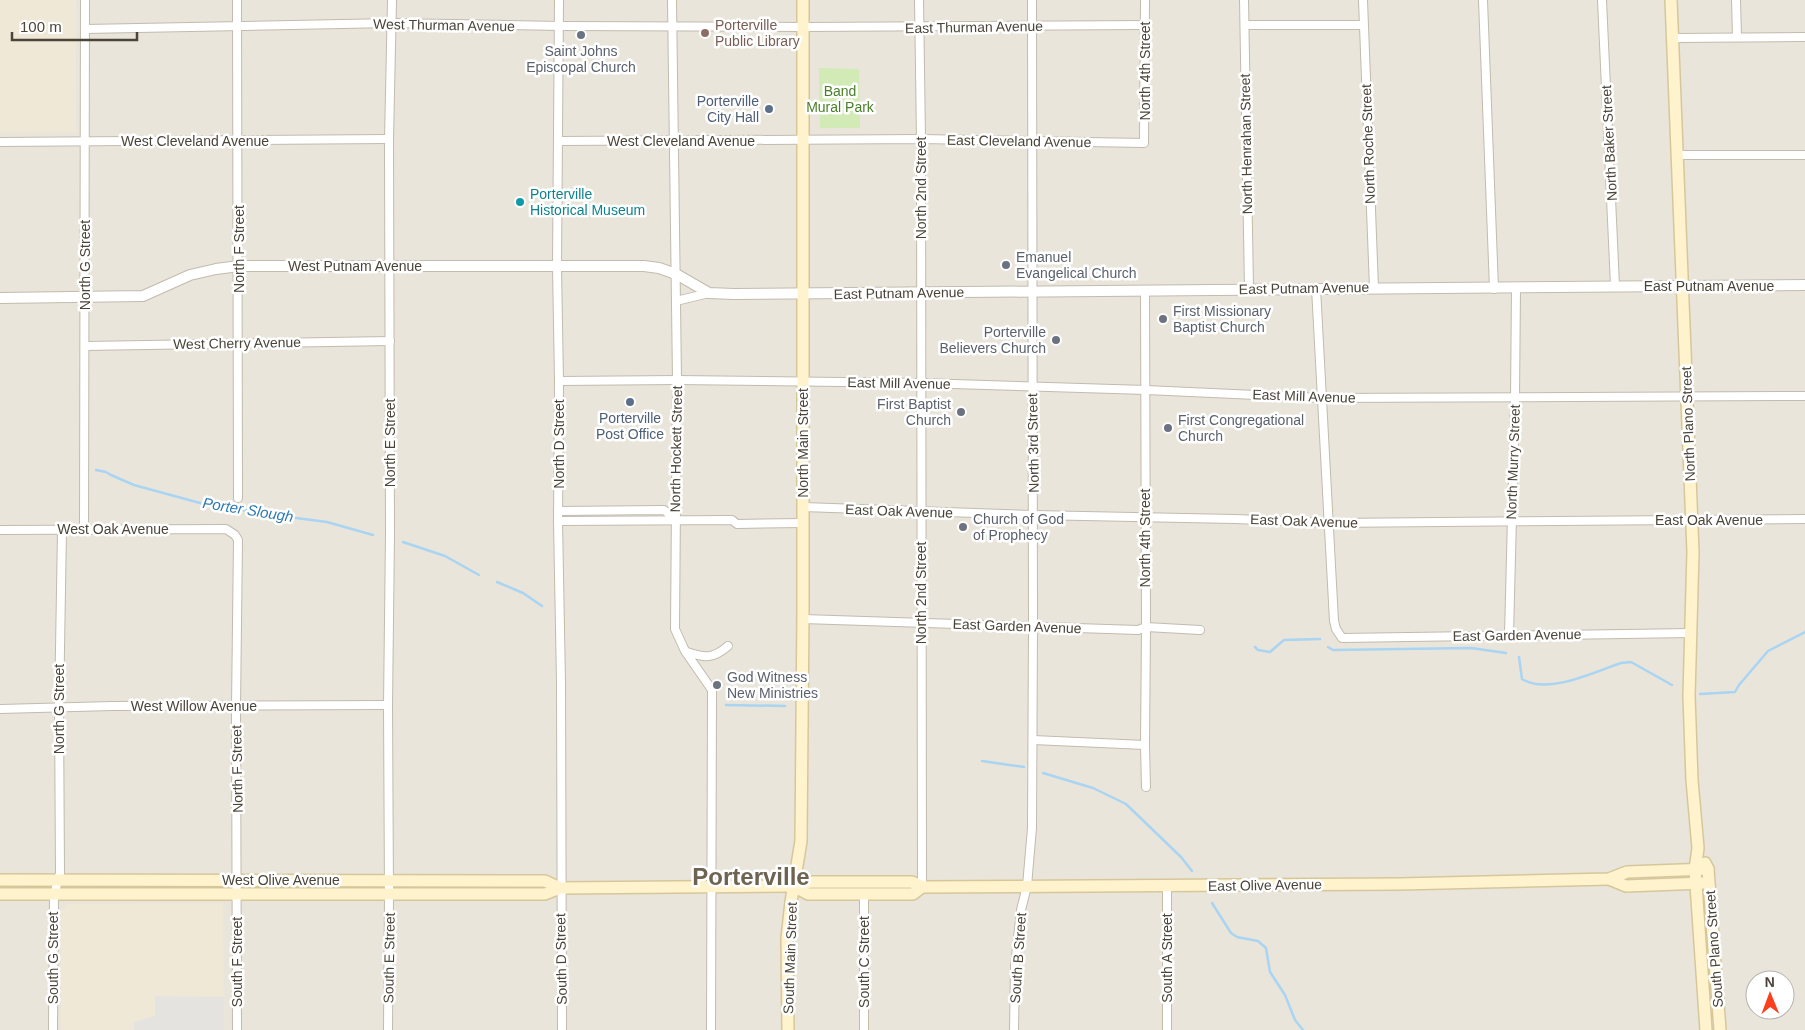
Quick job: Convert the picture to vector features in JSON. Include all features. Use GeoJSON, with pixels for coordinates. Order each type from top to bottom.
{"type":"FeatureCollection","features":[{"type":"Feature","properties":{"kind":"main road","name":"North Main Street"},"geometry":{"type":"LineString","coordinates":[[793,886],[801,841],[803,0]]}},
{"type":"Feature","properties":{"kind":"main road","name":"North Plano Street"},"geometry":{"type":"LineString","coordinates":[[1671,0],[1692,520],[1693,576],[1689,716],[1698,848],[1695,870]]}},
{"type":"Feature","properties":{"kind":"main road","name":"North Plano Street"},"geometry":{"type":"LineString","coordinates":[[1698,848],[1708,869]]}},
{"type":"Feature","properties":{"kind":"main road","name":"East Olive Avenue"},"geometry":{"type":"LineString","coordinates":[[793,886],[811,882],[912,882],[922,887],[1409,884],[1609,879],[1627,872],[1708,869]]}},
{"type":"Feature","properties":{"kind":"main road","name":"South Plano Street"},"geometry":{"type":"LineString","coordinates":[[1708,869],[1720,1030]]}},
{"type":"Feature","properties":{"kind":"main road","name":"South Plano Street"},"geometry":{"type":"LineString","coordinates":[[1695,870],[1708,1029]]}},
{"type":"Feature","properties":{"kind":"main road","name":"East Olive Avenue"},"geometry":{"type":"LineString","coordinates":[[1609,879],[1626,886],[1709,883]]}},
{"type":"Feature","properties":{"kind":"main road","name":"West Olive Avenue"},"geometry":{"type":"LineString","coordinates":[[0,880],[123,895],[238,894],[546,881],[560,888],[793,886]]}},
{"type":"Feature","properties":{"kind":"main road","name":"West Olive Avenue"},"geometry":{"type":"LineString","coordinates":[[0,894],[56,887],[161,880],[238,880],[389,887]]}},
{"type":"Feature","properties":{"kind":"main road"},"geometry":{"type":"LineString","coordinates":[[123,895],[140,887],[158,886],[161,880]]}},
{"type":"Feature","properties":{"kind":"main road","name":"East Olive Avenue"},"geometry":{"type":"LineString","coordinates":[[793,886],[808,894],[912,894],[922,887]]}},
{"type":"Feature","properties":{"kind":"main road","name":"South Main Street"},"geometry":{"type":"LineString","coordinates":[[788,1030],[787,938],[793,886]]}},
{"type":"Feature","properties":{"kind":"street","name":"North G Street"},"geometry":{"type":"LineString","coordinates":[[84,529],[85,0]]}},
{"type":"Feature","properties":{"kind":"street","name":"North F Street"},"geometry":{"type":"LineString","coordinates":[[237,0],[238,498]]}},
{"type":"Feature","properties":{"kind":"street","name":"North E Street"},"geometry":{"type":"LineString","coordinates":[[389,887],[389,139],[392,0]]}},
{"type":"Feature","properties":{"kind":"street","name":"North D Street"},"geometry":{"type":"LineString","coordinates":[[560,0],[557,266],[561,684],[560,888]]}},
{"type":"Feature","properties":{"kind":"street","name":"North Hockett Street"},"geometry":{"type":"LineString","coordinates":[[672,0],[677,380],[675,629],[687,652],[712,690],[713,886],[711,1030]]}},
{"type":"Feature","properties":{"kind":"street","name":"North 2nd Street"},"geometry":{"type":"LineString","coordinates":[[919,0],[922,294],[922,887]]}},
{"type":"Feature","properties":{"kind":"street","name":"North 3rd Street"},"geometry":{"type":"LineString","coordinates":[[1027,886],[1032,828],[1034,740],[1032,0]]}},
{"type":"Feature","properties":{"kind":"street","name":"North 4th Street"},"geometry":{"type":"LineString","coordinates":[[1144,142],[1145,0]]}},
{"type":"Feature","properties":{"kind":"street","name":"North Henrahan Street"},"geometry":{"type":"LineString","coordinates":[[1244,0],[1249,289]]}},
{"type":"Feature","properties":{"kind":"street","name":"North Roche Street"},"geometry":{"type":"LineString","coordinates":[[1362,0],[1374,288]]}},
{"type":"Feature","properties":{"kind":"street"},"geometry":{"type":"LineString","coordinates":[[1483,0],[1494,289]]}},
{"type":"Feature","properties":{"kind":"street","name":"North Baker Street"},"geometry":{"type":"LineString","coordinates":[[1602,0],[1615,286]]}},
{"type":"Feature","properties":{"kind":"street"},"geometry":{"type":"LineString","coordinates":[[1736,0],[1737,36]]}},
{"type":"Feature","properties":{"kind":"street","name":"West Thurman Avenue"},"geometry":{"type":"LineString","coordinates":[[85,29],[392,23],[803,27]]}},
{"type":"Feature","properties":{"kind":"street","name":"East Thurman Avenue"},"geometry":{"type":"LineString","coordinates":[[803,27],[1145,25]]}},
{"type":"Feature","properties":{"kind":"street"},"geometry":{"type":"LineString","coordinates":[[1244,25],[1364,25]]}},
{"type":"Feature","properties":{"kind":"street"},"geometry":{"type":"LineString","coordinates":[[1673,38],[1737,36],[1805,37]]}},
{"type":"Feature","properties":{"kind":"street","name":"West Cleveland Avenue"},"geometry":{"type":"LineString","coordinates":[[0,142],[389,139]]}},
{"type":"Feature","properties":{"kind":"street","name":"East Cleveland Avenue"},"geometry":{"type":"LineString","coordinates":[[803,141],[921,139],[1032,142],[1144,142]]}},
{"type":"Feature","properties":{"kind":"street","name":"West Cleveland Avenue"},"geometry":{"type":"LineString","coordinates":[[559,141],[803,141]]}},
{"type":"Feature","properties":{"kind":"street"},"geometry":{"type":"LineString","coordinates":[[1677,155],[1805,155]]}},
{"type":"Feature","properties":{"kind":"street","name":"West Putnam Avenue"},"geometry":{"type":"LineString","coordinates":[[0,298],[143,296],[190,275],[239,266],[644,266],[659,268],[676,274],[709,293]]}},
{"type":"Feature","properties":{"kind":"street","name":"East Putnam Avenue"},"geometry":{"type":"LineString","coordinates":[[803,294],[922,294],[1033,290],[1494,289],[1805,285]]}},
{"type":"Feature","properties":{"kind":"street"},"geometry":{"type":"LineString","coordinates":[[1316,288],[1329,523]]}},
{"type":"Feature","properties":{"kind":"street","name":"North Murry Street"},"geometry":{"type":"LineString","coordinates":[[1509,635],[1516,288]]}},
{"type":"Feature","properties":{"kind":"street","name":"North 4th Street"},"geometry":{"type":"LineString","coordinates":[[1145,290],[1146,787]]}},
{"type":"Feature","properties":{"kind":"street","name":"West Putnam Avenue"},"geometry":{"type":"LineString","coordinates":[[676,301],[709,293],[803,294]]}},
{"type":"Feature","properties":{"kind":"street","name":"West Cherry Avenue"},"geometry":{"type":"LineString","coordinates":[[85,346],[390,341]]}},
{"type":"Feature","properties":{"kind":"street","name":"East Mill Avenue"},"geometry":{"type":"LineString","coordinates":[[559,381],[677,380],[921,383],[1322,398],[1686,398],[1805,396]]}},
{"type":"Feature","properties":{"kind":"street","name":"East Oak Avenue"},"geometry":{"type":"LineString","coordinates":[[803,507],[1329,523],[1805,519]]}},
{"type":"Feature","properties":{"kind":"street"},"geometry":{"type":"LineString","coordinates":[[558,511],[664,510],[675,519]]}},
{"type":"Feature","properties":{"kind":"street"},"geometry":{"type":"LineString","coordinates":[[558,521],[675,519],[732,520],[737,524],[803,523]]}},
{"type":"Feature","properties":{"kind":"street","name":"East Garden Avenue"},"geometry":{"type":"LineString","coordinates":[[1329,523],[1334,621],[1336,629],[1342,638],[1691,633]]}},
{"type":"Feature","properties":{"kind":"street","name":"North F Street"},"geometry":{"type":"LineString","coordinates":[[226,529],[235,535],[238,540],[236,707],[238,894]]}},
{"type":"Feature","properties":{"kind":"street","name":"West Oak Avenue"},"geometry":{"type":"LineString","coordinates":[[0,530],[226,529]]}},
{"type":"Feature","properties":{"kind":"street","name":"North G Street"},"geometry":{"type":"LineString","coordinates":[[56,887],[60,873],[59,708],[62,530]]}},
{"type":"Feature","properties":{"kind":"street","name":"East Garden Avenue"},"geometry":{"type":"LineString","coordinates":[[803,619],[1138,630],[1146,626],[1200,630]]}},
{"type":"Feature","properties":{"kind":"street"},"geometry":{"type":"LineString","coordinates":[[687,652],[700,657],[709,657],[720,653],[728,646]]}},
{"type":"Feature","properties":{"kind":"street","name":"West Willow Avenue"},"geometry":{"type":"LineString","coordinates":[[0,709],[388,705]]}},
{"type":"Feature","properties":{"kind":"street"},"geometry":{"type":"LineString","coordinates":[[1034,740],[1145,745]]}},
{"type":"Feature","properties":{"kind":"street","name":"South B Street"},"geometry":{"type":"LineString","coordinates":[[1014,1030],[1015,966],[1021,910],[1027,886]]}},
{"type":"Feature","properties":{"kind":"street","name":"South A Street"},"geometry":{"type":"LineString","coordinates":[[1167,886],[1167,1030]]}},
{"type":"Feature","properties":{"kind":"street","name":"South G Street"},"geometry":{"type":"LineString","coordinates":[[53,1030],[56,887]]}},
{"type":"Feature","properties":{"kind":"street","name":"South E Street"},"geometry":{"type":"LineString","coordinates":[[388,1030],[389,887]]}},
{"type":"Feature","properties":{"kind":"street","name":"South D Street"},"geometry":{"type":"LineString","coordinates":[[560,888],[562,1030]]}},
{"type":"Feature","properties":{"kind":"street","name":"South F Street"},"geometry":{"type":"LineString","coordinates":[[237,1030],[238,894]]}},
{"type":"Feature","properties":{"kind":"street","name":"South C Street"},"geometry":{"type":"LineString","coordinates":[[864,894],[864,1030]]}},
{"type":"Feature","properties":{"kind":"shaded area"},"geometry":{"type":"Polygon","coordinates":[[[0,0],[1805,0],[1805,1030],[0,1030],[0,0]]]}},
{"type":"Feature","properties":{"kind":"shaded area"},"geometry":{"type":"Polygon","coordinates":[[[0,0],[76,0],[76,132],[0,132],[0,0]]]}},
{"type":"Feature","properties":{"kind":"shaded area"},"geometry":{"type":"Polygon","coordinates":[[[223,903],[224,1030],[61,1030],[61,911],[68,904],[223,903]]]}},
{"type":"Feature","properties":{"kind":"shaded area"},"geometry":{"type":"Polygon","coordinates":[[[155,996],[224,997],[224,1030],[134,1030],[134,1022],[155,1016],[155,996]]]}},
{"type":"Feature","properties":{"kind":"green space","name":"Band Mural Park"},"geometry":{"type":"Polygon","coordinates":[[[819,68],[859,69],[860,128],[820,128],[819,68]]]}},
{"type":"Feature","properties":{"kind":"waterway","name":"Porter Slough"},"geometry":{"type":"LineString","coordinates":[[96,470],[106,472],[134,485],[211,506],[288,514],[296,518],[327,522],[373,535]]}},
{"type":"Feature","properties":{"kind":"waterway","name":"Porter Slough"},"geometry":{"type":"LineString","coordinates":[[403,542],[445,556],[479,575]]}},
{"type":"Feature","properties":{"kind":"waterway","name":"Porter Slough"},"geometry":{"type":"LineString","coordinates":[[497,582],[523,593],[542,606]]}},
{"type":"Feature","properties":{"kind":"waterway"},"geometry":{"type":"LineString","coordinates":[[1700,694],[1735,692],[1768,651],[1805,632]]}},
{"type":"Feature","properties":{"kind":"waterway"},"geometry":{"type":"LineString","coordinates":[[1255,647],[1258,650],[1270,652],[1284,640],[1320,639]]}},
{"type":"Feature","properties":{"kind":"waterway"},"geometry":{"type":"LineString","coordinates":[[1328,647],[1333,650],[1471,648],[1506,653]]}},
{"type":"Feature","properties":{"kind":"waterway"},"geometry":{"type":"LineString","coordinates":[[1519,657],[1522,679],[1533,683],[1545,685],[1558,683],[1621,663],[1631,662],[1672,685]]}},
{"type":"Feature","properties":{"kind":"waterway","name":"Porter Slough"},"geometry":{"type":"LineString","coordinates":[[726,705],[785,706]]}},
{"type":"Feature","properties":{"kind":"waterway","name":"Porter Slough"},"geometry":{"type":"LineString","coordinates":[[982,761],[1024,767]]}},
{"type":"Feature","properties":{"kind":"waterway","name":"Porter Slough"},"geometry":{"type":"LineString","coordinates":[[1043,773],[1093,788],[1126,804],[1181,857],[1192,871]]}},
{"type":"Feature","properties":{"kind":"waterway","name":"Porter Slough"},"geometry":{"type":"LineString","coordinates":[[1212,903],[1231,933],[1237,937],[1258,941],[1266,948],[1270,972],[1285,995],[1295,1020],[1303,1030]]}},
{"type":"Feature","properties":{"kind":"place","name":"Porterville Public Library"},"geometry":{"type":"Point","coordinates":[705,33]}},
{"type":"Feature","properties":{"kind":"place","name":"Saint Johns Episcopal Church"},"geometry":{"type":"Point","coordinates":[581,35]}},
{"type":"Feature","properties":{"kind":"place","name":"Porterville City Hall"},"geometry":{"type":"Point","coordinates":[769,109]}},
{"type":"Feature","properties":{"kind":"place","name":"Porterville Historical Museum"},"geometry":{"type":"Point","coordinates":[520,202]}},
{"type":"Feature","properties":{"kind":"place","name":"Emanuel Evangelical Church"},"geometry":{"type":"Point","coordinates":[1006,265]}},
{"type":"Feature","properties":{"kind":"place","name":"First Missionary Baptist Church"},"geometry":{"type":"Point","coordinates":[1163,319]}},
{"type":"Feature","properties":{"kind":"place","name":"Porterville Believers Church"},"geometry":{"type":"Point","coordinates":[1056,340]}},
{"type":"Feature","properties":{"kind":"place","name":"Porterville Post Office"},"geometry":{"type":"Point","coordinates":[630,402]}},
{"type":"Feature","properties":{"kind":"place","name":"First Baptist Church"},"geometry":{"type":"Point","coordinates":[961,412]}},
{"type":"Feature","properties":{"kind":"place","name":"First Congregational Church"},"geometry":{"type":"Point","coordinates":[1168,428]}},
{"type":"Feature","properties":{"kind":"place","name":"Church of God of Prophecy"},"geometry":{"type":"Point","coordinates":[963,527]}},
{"type":"Feature","properties":{"kind":"place","name":"God Witness New Ministries"},"geometry":{"type":"Point","coordinates":[717,685]}},
{"type":"Feature","properties":{"kind":"district","name":"Porterville"},"geometry":{"type":"Point","coordinates":[751,877]}}]}
